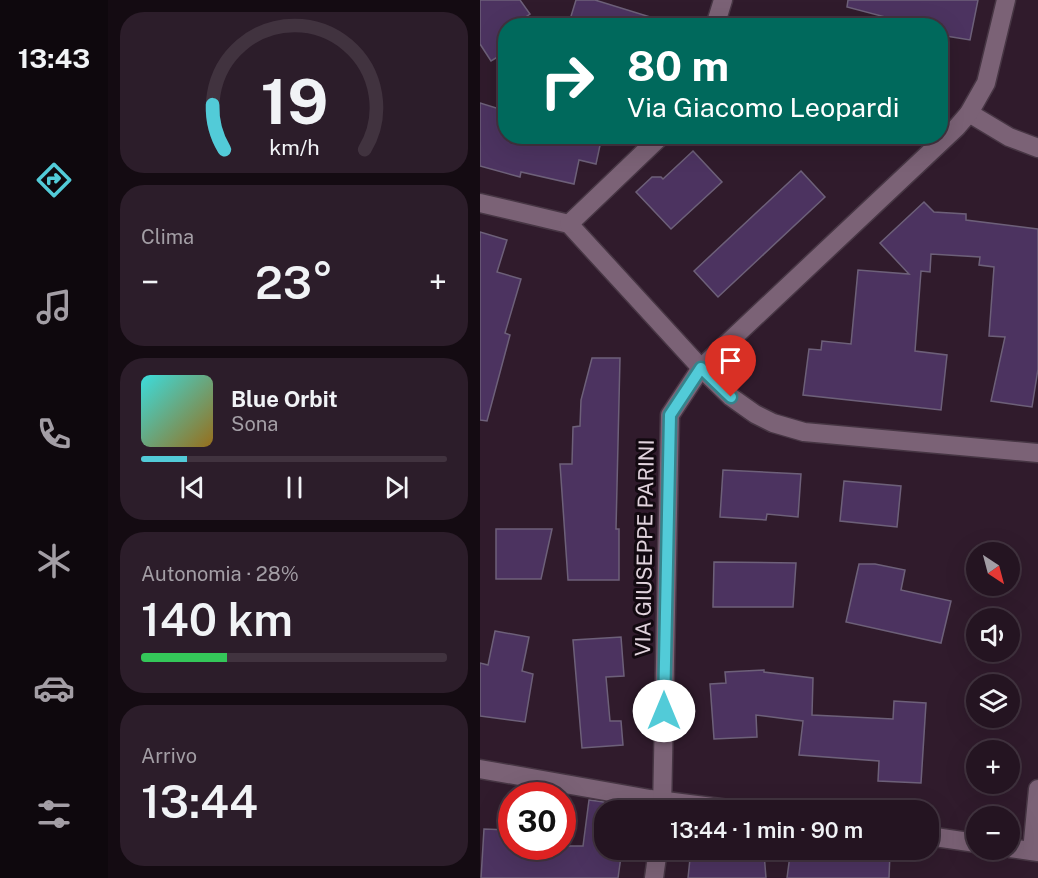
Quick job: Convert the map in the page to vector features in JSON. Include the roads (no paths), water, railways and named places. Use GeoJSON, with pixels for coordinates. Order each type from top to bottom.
{"type":"FeatureCollection","features":[{"type":"Feature","properties":{"kind":"street"},"geometry":{"type":"LineString","coordinates":[[717,18],[723,0]]}},
{"type":"Feature","properties":{"kind":"street","name":"VIA GIUSEPPE PARINI"},"geometry":{"type":"LineString","coordinates":[[948,135],[969,113],[986,83],[1006,0]]}},
{"type":"Feature","properties":{"kind":"street"},"geometry":{"type":"LineString","coordinates":[[969,113],[1009,137],[1038,147]]}},
{"type":"Feature","properties":{"kind":"street"},"geometry":{"type":"LineString","coordinates":[[569,224],[654,144]]}},
{"type":"Feature","properties":{"kind":"street","name":"VIA GIUSEPPE PARINI"},"geometry":{"type":"LineString","coordinates":[[663,800],[670,415],[701,368],[939,144]]}},
{"type":"Feature","properties":{"kind":"street"},"geometry":{"type":"LineString","coordinates":[[480,203],[569,224],[701,368],[731,397],[747,408],[789,429],[1038,453]]}},
{"type":"Feature","properties":{"kind":"street"},"geometry":{"type":"LineString","coordinates":[[480,769],[638,800]]}},
{"type":"Feature","properties":{"kind":"street"},"geometry":{"type":"LineString","coordinates":[[1020,850],[1035,852],[1038,789]]}},
{"type":"Feature","properties":{"kind":"street"},"geometry":{"type":"LineString","coordinates":[[939,838],[966,842]]}},
{"type":"Feature","properties":{"kind":"street"},"geometry":{"type":"LineString","coordinates":[[654,878],[656,860]]}}]}
